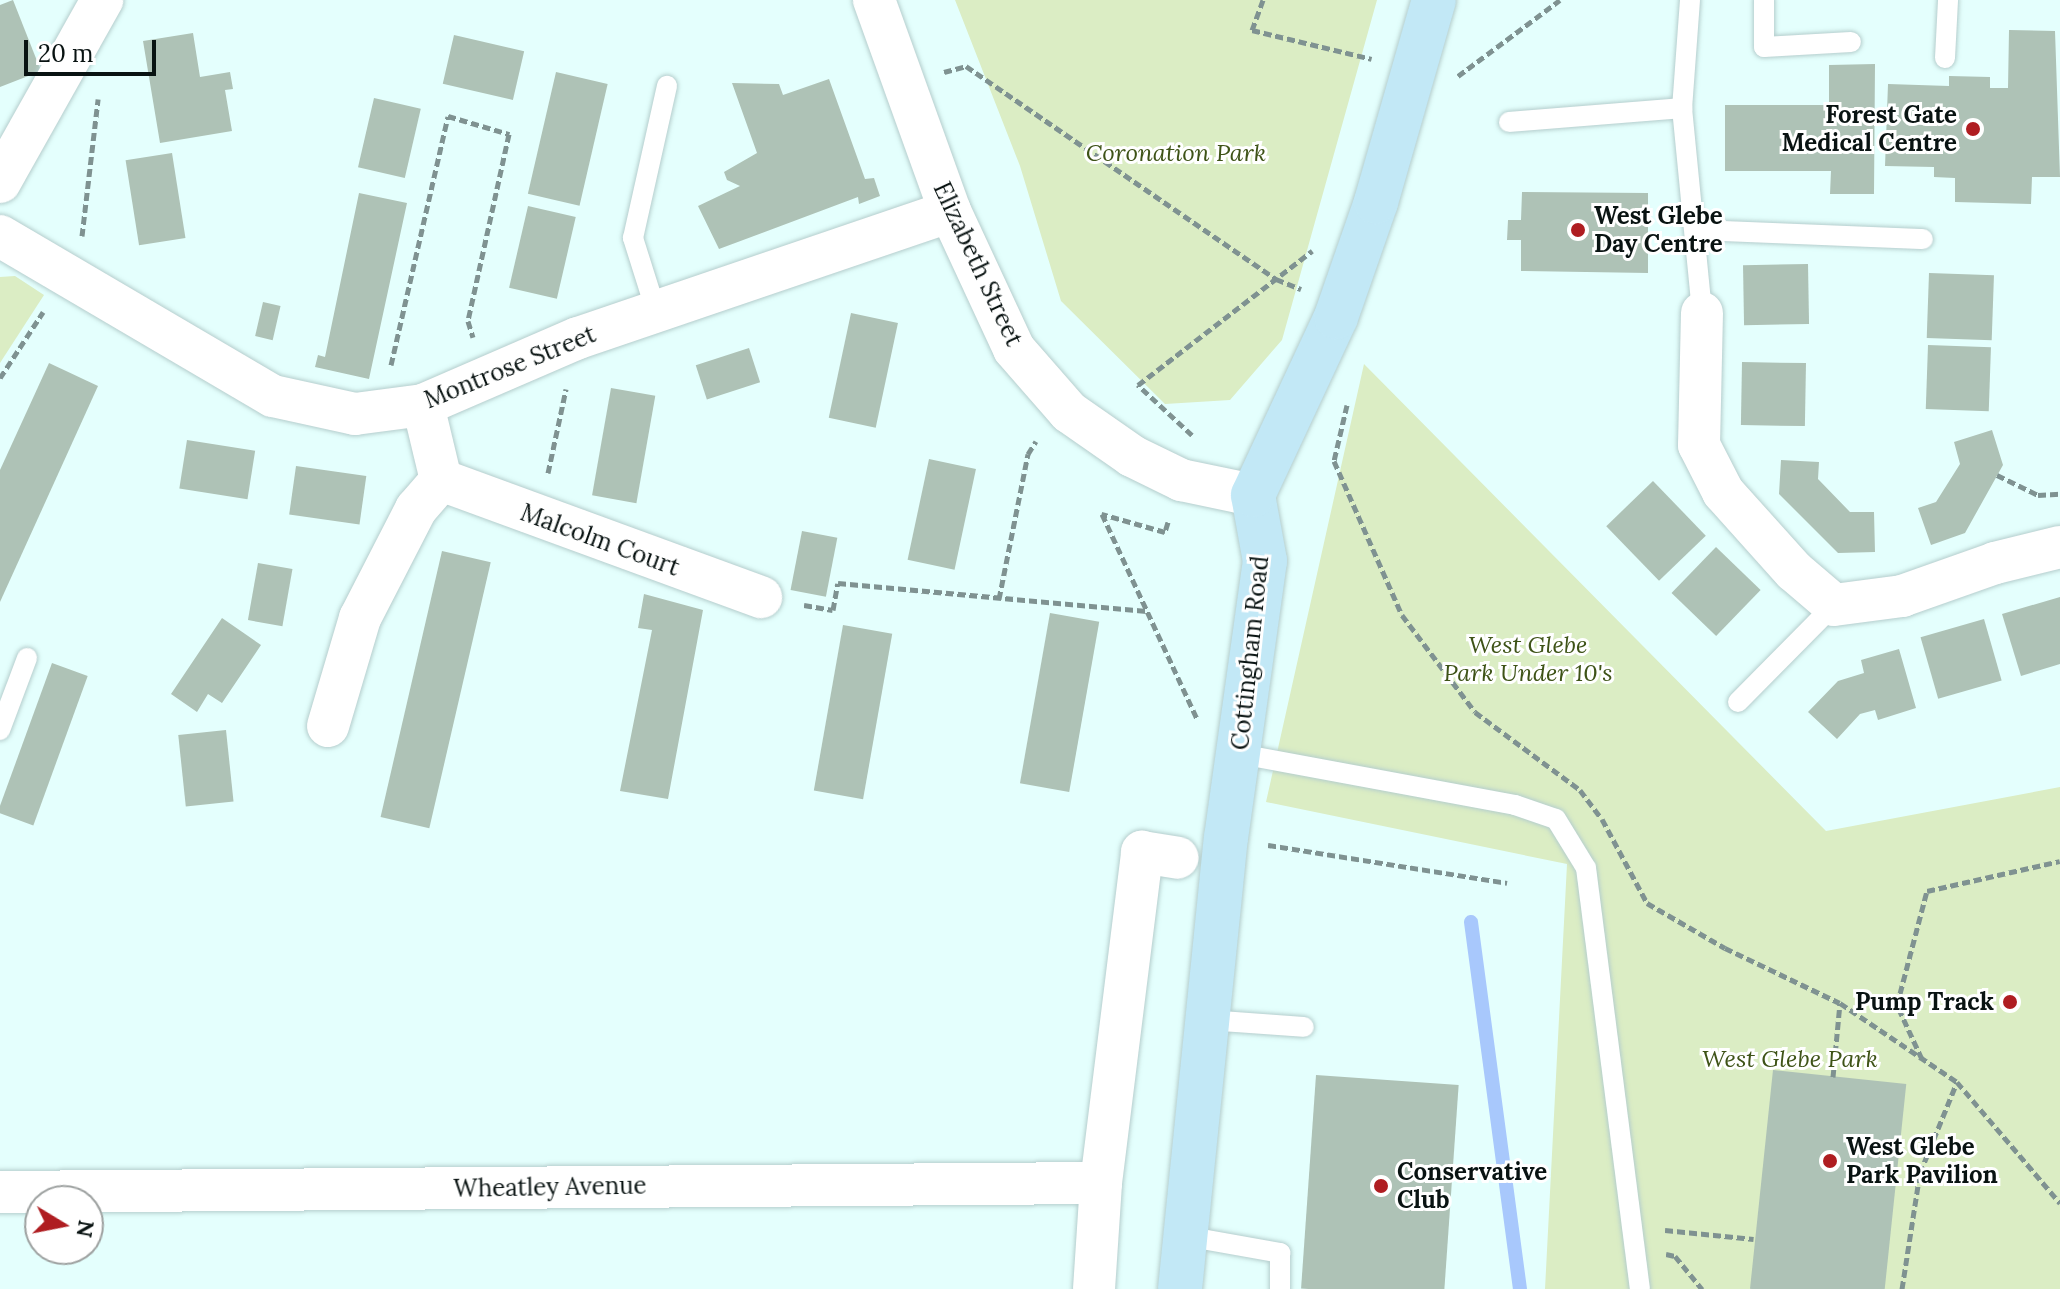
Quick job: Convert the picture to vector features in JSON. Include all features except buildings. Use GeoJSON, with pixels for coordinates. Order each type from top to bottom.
{"type":"FeatureCollection","features":[{"type":"Feature","properties":{"kind":"street"},"geometry":{"type":"LineString","coordinates":[[0,182],[102,0]]}},
{"type":"Feature","properties":{"kind":"street","name":"Elizabeth Street"},"geometry":{"type":"LineString","coordinates":[[874,0],[950,211],[1014,349],[1061,402],[1132,456],[1181,480],[1253,495]]}},
{"type":"Feature","properties":{"kind":"street"},"geometry":{"type":"LineString","coordinates":[[1253,495],[1339,305],[1376,202],[1434,0]]}},
{"type":"Feature","properties":{"kind":"street","name":"Montrose Street"},"geometry":{"type":"LineString","coordinates":[[0,236],[273,396],[355,414],[406,407],[486,378],[578,338],[950,211]]}},
{"type":"Feature","properties":{"kind":"street"},"geometry":{"type":"LineString","coordinates":[[1702,313],[1699,445],[1723,492],[1794,571],[1834,605],[1906,595],[1995,563],[2060,547]]}},
{"type":"Feature","properties":{"kind":"street"},"geometry":{"type":"LineString","coordinates":[[328,726],[344,613],[416,509],[441,480],[406,407]]}},
{"type":"Feature","properties":{"kind":"street","name":"Malcolm Court"},"geometry":{"type":"LineString","coordinates":[[441,480],[538,519],[761,597]]}},
{"type":"Feature","properties":{"kind":"street","name":"Cottingham Road"},"geometry":{"type":"LineString","coordinates":[[1180,1289],[1207,1020],[1265,561],[1253,495]]}},
{"type":"Feature","properties":{"kind":"street"},"geometry":{"type":"LineString","coordinates":[[1094,1289],[1101,1183],[1142,852],[1178,858]]}},
{"type":"Feature","properties":{"kind":"street","name":"Wheatley Avenue"},"geometry":{"type":"LineString","coordinates":[[0,1192],[1101,1183]]}},
{"type":"Feature","properties":{"kind":"lane"},"geometry":{"type":"LineString","coordinates":[[1690,0],[1682,108],[1702,313]]}},
{"type":"Feature","properties":{"kind":"lane"},"geometry":{"type":"LineString","coordinates":[[1764,0],[1764,47],[1851,42]]}},
{"type":"Feature","properties":{"kind":"lane"},"geometry":{"type":"LineString","coordinates":[[1945,58],[1948,0]]}},
{"type":"Feature","properties":{"kind":"lane"},"geometry":{"type":"LineString","coordinates":[[656,311],[633,238],[667,86]]}},
{"type":"Feature","properties":{"kind":"lane"},"geometry":{"type":"LineString","coordinates":[[1509,122],[1682,108]]}},
{"type":"Feature","properties":{"kind":"lane"},"geometry":{"type":"LineString","coordinates":[[1696,230],[1923,239]]}},
{"type":"Feature","properties":{"kind":"lane"},"geometry":{"type":"LineString","coordinates":[[1738,702],[1834,605]]}},
{"type":"Feature","properties":{"kind":"lane"},"geometry":{"type":"LineString","coordinates":[[0,730],[27,658]]}},
{"type":"Feature","properties":{"kind":"lane"},"geometry":{"type":"LineString","coordinates":[[1240,754],[1515,805],[1556,819],[1586,868],[1640,1289]]}},
{"type":"Feature","properties":{"kind":"lane"},"geometry":{"type":"LineString","coordinates":[[1207,1020],[1304,1027]]}},
{"type":"Feature","properties":{"kind":"lane"},"geometry":{"type":"LineString","coordinates":[[1185,1236],[1280,1253],[1280,1289]]}},
{"type":"Feature","properties":{"kind":"path"},"geometry":{"type":"LineString","coordinates":[[0,378],[83,234],[100,82],[70,62]]}},
{"type":"Feature","properties":{"kind":"path"},"geometry":{"type":"LineString","coordinates":[[904,82],[966,66],[1276,279],[1339,305]]}},
{"type":"Feature","properties":{"kind":"path"},"geometry":{"type":"LineString","coordinates":[[406,407],[391,364],[448,116],[509,134],[468,321],[486,378]]}},
{"type":"Feature","properties":{"kind":"path"},"geometry":{"type":"LineString","coordinates":[[1199,722],[1102,514],[1165,532],[1181,480],[1192,434],[1138,385],[1376,202]]}},
{"type":"Feature","properties":{"kind":"path"},"geometry":{"type":"LineString","coordinates":[[538,519],[578,338]]}},
{"type":"Feature","properties":{"kind":"path"},"geometry":{"type":"LineString","coordinates":[[1348,400],[1334,461],[1402,615],[1475,712],[1580,790],[1602,819],[1647,903],[1725,948],[1840,1003],[1957,1082],[2060,1203]]}},
{"type":"Feature","properties":{"kind":"path"},"geometry":{"type":"LineString","coordinates":[[999,599],[1028,454],[1061,402]]}},
{"type":"Feature","properties":{"kind":"path"},"geometry":{"type":"LineString","coordinates":[[1997,475],[2038,495],[2060,494]]}},
{"type":"Feature","properties":{"kind":"path"},"geometry":{"type":"LineString","coordinates":[[761,597],[833,610],[838,583],[1148,611]]}},
{"type":"Feature","properties":{"kind":"path"},"geometry":{"type":"LineString","coordinates":[[1265,844],[1507,883]]}},
{"type":"Feature","properties":{"kind":"path"},"geometry":{"type":"LineString","coordinates":[[1922,1059],[1897,1005],[1927,891],[2060,861]]}},
{"type":"Feature","properties":{"kind":"path"},"geometry":{"type":"LineString","coordinates":[[1833,1077],[1840,1003]]}},
{"type":"Feature","properties":{"kind":"path"},"geometry":{"type":"LineString","coordinates":[[1902,1289],[1920,1173],[1957,1082]]}},
{"type":"Feature","properties":{"kind":"path"},"geometry":{"type":"LineString","coordinates":[[1632,1227],[1754,1239]]}},
{"type":"Feature","properties":{"kind":"green space","name":"Coronation Park"},"geometry":{"type":"Polygon","coordinates":[[[955,0],[1377,0],[1282,340],[1230,400],[1165,404],[1061,301],[1020,166],[955,0]]]}},
{"type":"Feature","properties":{"kind":"green space"},"geometry":{"type":"Polygon","coordinates":[[[15,276],[44,295],[0,363],[0,277],[15,276]]]}},
{"type":"Feature","properties":{"kind":"green space","name":"West Glebe Park"},"geometry":{"type":"Polygon","coordinates":[[[1364,364],[1826,831],[2060,787],[2060,1289],[1545,1289],[1567,864],[1266,802],[1364,364]]]}},
{"type":"Feature","properties":{"kind":"waterway"},"geometry":{"type":"LineString","coordinates":[[1471,922],[1520,1289]]}},
{"type":"Feature","properties":{"kind":"place","name":"Forest Gate Medical Centre"},"geometry":{"type":"Point","coordinates":[1973,129]}},
{"type":"Feature","properties":{"kind":"place","name":"West Glebe Day Centre"},"geometry":{"type":"Point","coordinates":[1578,230]}},
{"type":"Feature","properties":{"kind":"place","name":"Pump Track"},"geometry":{"type":"Point","coordinates":[2010,1002]}},
{"type":"Feature","properties":{"kind":"place","name":"West Glebe Park Pavilion"},"geometry":{"type":"Point","coordinates":[1830,1161]}},
{"type":"Feature","properties":{"kind":"place","name":"Conservative Club"},"geometry":{"type":"Point","coordinates":[1381,1186]}},
{"type":"Feature","properties":{"kind":"park label","name":"West Glebe Park Under 10's"},"geometry":{"type":"Point","coordinates":[1528,659]}}]}
